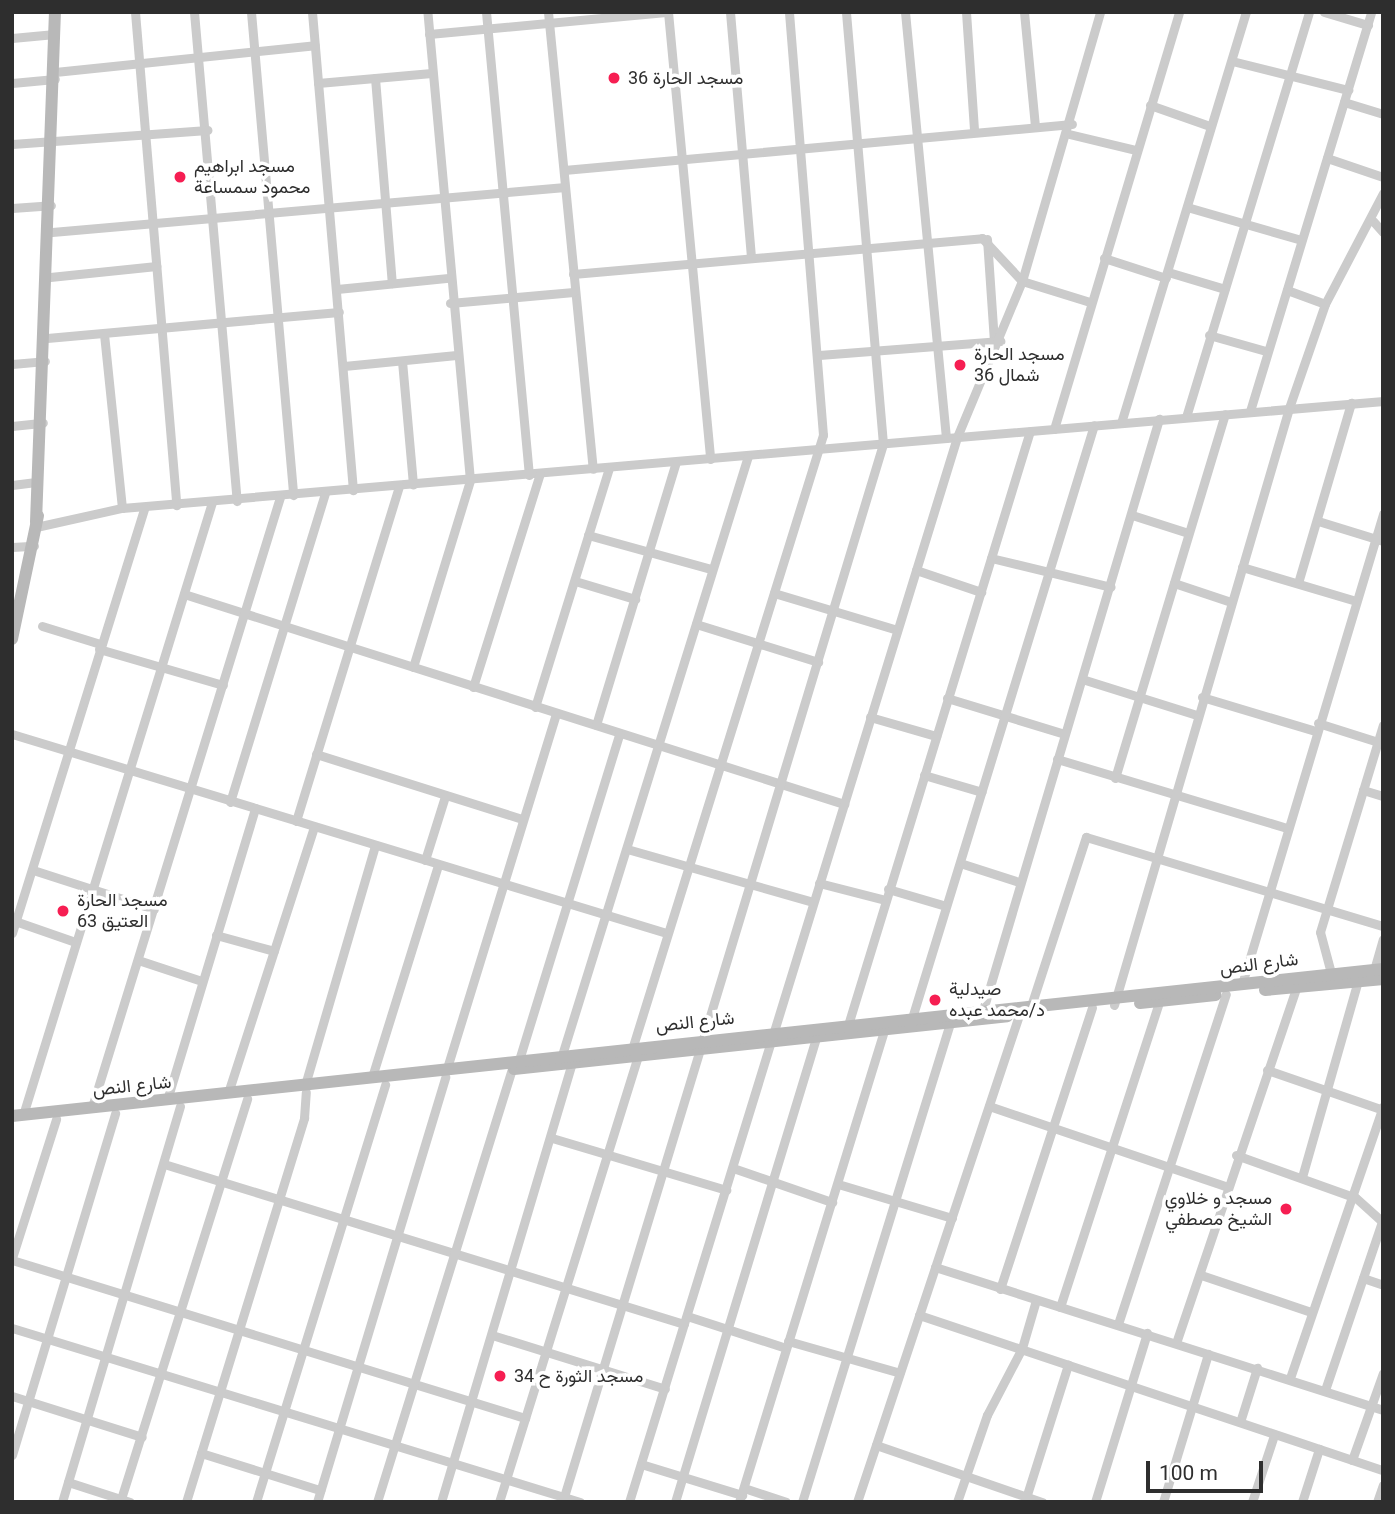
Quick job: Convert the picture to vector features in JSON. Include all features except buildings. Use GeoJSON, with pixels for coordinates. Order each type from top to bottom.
{"type":"FeatureCollection","features":[{"type":"Feature","properties":{"kind":"main road"},"geometry":{"type":"LineString","coordinates":[[12,639],[17,608],[34,546],[43,423],[52,232],[55,12]]}},
{"type":"Feature","properties":{"kind":"main road"},"geometry":{"type":"LineString","coordinates":[[36,524],[36,482],[41,447]]}},
{"type":"Feature","properties":{"kind":"main road","name":"شارع النص"},"geometry":{"type":"LineString","coordinates":[[772,1037],[816,1038],[884,1031],[1092,1008],[1115,1002],[1242,984],[1331,974],[1380,973]]}},
{"type":"Feature","properties":{"kind":"main road","name":"شارع النص"},"geometry":{"type":"LineString","coordinates":[[12,1124],[247,1099],[372,1077],[446,1073],[772,1037],[848,1025],[983,1010],[1159,1002],[1358,981],[1380,973]]}},
{"type":"Feature","properties":{"kind":"main road","name":"شارع النص"},"geometry":{"type":"LineString","coordinates":[[18,1116],[228,1093],[385,1084],[446,1073]]}},
{"type":"Feature","properties":{"kind":"street"},"geometry":{"type":"LineString","coordinates":[[135,12],[177,505]]}},
{"type":"Feature","properties":{"kind":"street"},"geometry":{"type":"LineString","coordinates":[[194,12],[207,130],[237,500]]}},
{"type":"Feature","properties":{"kind":"street"},"geometry":{"type":"LineString","coordinates":[[251,12],[293,495]]}},
{"type":"Feature","properties":{"kind":"street"},"geometry":{"type":"LineString","coordinates":[[312,12],[353,490]]}},
{"type":"Feature","properties":{"kind":"street"},"geometry":{"type":"LineString","coordinates":[[413,667],[470,480],[450,303],[427,12]]}},
{"type":"Feature","properties":{"kind":"street"},"geometry":{"type":"LineString","coordinates":[[473,687],[535,474],[512,297],[486,12]]}},
{"type":"Feature","properties":{"kind":"street"},"geometry":{"type":"LineString","coordinates":[[548,12],[593,469]]}},
{"type":"Feature","properties":{"kind":"street"},"geometry":{"type":"LineString","coordinates":[[429,34],[609,15],[667,12],[710,459]]}},
{"type":"Feature","properties":{"kind":"street"},"geometry":{"type":"LineString","coordinates":[[730,12],[751,257]]}},
{"type":"Feature","properties":{"kind":"street"},"geometry":{"type":"LineString","coordinates":[[499,1502],[608,1155],[666,933],[756,643],[820,449],[819,355],[789,12]]}},
{"type":"Feature","properties":{"kind":"street"},"geometry":{"type":"LineString","coordinates":[[563,1499],[883,444],[846,12]]}},
{"type":"Feature","properties":{"kind":"street"},"geometry":{"type":"LineString","coordinates":[[905,12],[934,345],[946,438]]}},
{"type":"Feature","properties":{"kind":"street"},"geometry":{"type":"LineString","coordinates":[[966,12],[974,130]]}},
{"type":"Feature","properties":{"kind":"street"},"geometry":{"type":"LineString","coordinates":[[1024,12],[1035,126]]}},
{"type":"Feature","properties":{"kind":"street"},"geometry":{"type":"LineString","coordinates":[[629,1502],[957,437],[1022,281],[1070,129],[1100,12]]}},
{"type":"Feature","properties":{"kind":"street"},"geometry":{"type":"LineString","coordinates":[[1054,429],[1135,150],[1179,12]]}},
{"type":"Feature","properties":{"kind":"street"},"geometry":{"type":"LineString","coordinates":[[1121,423],[1246,12]]}},
{"type":"Feature","properties":{"kind":"street"},"geometry":{"type":"LineString","coordinates":[[1186,417],[1309,12]]}},
{"type":"Feature","properties":{"kind":"street"},"geometry":{"type":"LineString","coordinates":[[1324,12],[1367,25]]}},
{"type":"Feature","properties":{"kind":"street"},"geometry":{"type":"LineString","coordinates":[[1250,411],[1266,351],[1371,12]]}},
{"type":"Feature","properties":{"kind":"street"},"geometry":{"type":"LineString","coordinates":[[12,38],[55,34]]}},
{"type":"Feature","properties":{"kind":"street"},"geometry":{"type":"LineString","coordinates":[[12,83],[139,63],[315,45]]}},
{"type":"Feature","properties":{"kind":"street"},"geometry":{"type":"LineString","coordinates":[[1232,61],[1348,90]]}},
{"type":"Feature","properties":{"kind":"street"},"geometry":{"type":"LineString","coordinates":[[318,83],[432,73]]}},
{"type":"Feature","properties":{"kind":"street"},"geometry":{"type":"LineString","coordinates":[[375,78],[392,283]]}},
{"type":"Feature","properties":{"kind":"street"},"geometry":{"type":"LineString","coordinates":[[1344,102],[1383,114]]}},
{"type":"Feature","properties":{"kind":"street"},"geometry":{"type":"LineString","coordinates":[[1150,104],[1210,126]]}},
{"type":"Feature","properties":{"kind":"street"},"geometry":{"type":"LineString","coordinates":[[564,170],[1035,126],[1070,129],[1135,150]]}},
{"type":"Feature","properties":{"kind":"street"},"geometry":{"type":"LineString","coordinates":[[12,144],[207,130]]}},
{"type":"Feature","properties":{"kind":"street"},"geometry":{"type":"LineString","coordinates":[[1326,158],[1383,177]]}},
{"type":"Feature","properties":{"kind":"street"},"geometry":{"type":"LineString","coordinates":[[52,232],[565,187]]}},
{"type":"Feature","properties":{"kind":"street"},"geometry":{"type":"LineString","coordinates":[[1115,1002],[1202,697],[1289,408],[1325,304],[1373,220],[1383,193]]}},
{"type":"Feature","properties":{"kind":"street"},"geometry":{"type":"LineString","coordinates":[[12,208],[52,205]]}},
{"type":"Feature","properties":{"kind":"street"},"geometry":{"type":"LineString","coordinates":[[1188,207],[1301,240]]}},
{"type":"Feature","properties":{"kind":"street"},"geometry":{"type":"LineString","coordinates":[[1373,220],[1383,232]]}},
{"type":"Feature","properties":{"kind":"street"},"geometry":{"type":"LineString","coordinates":[[987,239],[1022,281],[1090,302]]}},
{"type":"Feature","properties":{"kind":"street"},"geometry":{"type":"LineString","coordinates":[[573,274],[867,246],[987,239]]}},
{"type":"Feature","properties":{"kind":"street"},"geometry":{"type":"LineString","coordinates":[[987,239],[997,341]]}},
{"type":"Feature","properties":{"kind":"street"},"geometry":{"type":"LineString","coordinates":[[1104,258],[1225,289]]}},
{"type":"Feature","properties":{"kind":"street"},"geometry":{"type":"LineString","coordinates":[[50,277],[156,266]]}},
{"type":"Feature","properties":{"kind":"street"},"geometry":{"type":"LineString","coordinates":[[337,289],[448,278]]}},
{"type":"Feature","properties":{"kind":"street"},"geometry":{"type":"LineString","coordinates":[[1287,290],[1325,304]]}},
{"type":"Feature","properties":{"kind":"street"},"geometry":{"type":"LineString","coordinates":[[450,303],[574,292]]}},
{"type":"Feature","properties":{"kind":"street"},"geometry":{"type":"LineString","coordinates":[[47,338],[339,312]]}},
{"type":"Feature","properties":{"kind":"street"},"geometry":{"type":"LineString","coordinates":[[104,334],[122,508]]}},
{"type":"Feature","properties":{"kind":"street"},"geometry":{"type":"LineString","coordinates":[[1209,335],[1266,351]]}},
{"type":"Feature","properties":{"kind":"street"},"geometry":{"type":"LineString","coordinates":[[819,355],[997,341]]}},
{"type":"Feature","properties":{"kind":"street"},"geometry":{"type":"LineString","coordinates":[[344,366],[456,355]]}},
{"type":"Feature","properties":{"kind":"street"},"geometry":{"type":"LineString","coordinates":[[12,364],[45,361]]}},
{"type":"Feature","properties":{"kind":"street"},"geometry":{"type":"LineString","coordinates":[[402,361],[413,485]]}},
{"type":"Feature","properties":{"kind":"street"},"geometry":{"type":"LineString","coordinates":[[36,524],[122,508],[280,497],[1383,401]]}},
{"type":"Feature","properties":{"kind":"street"},"geometry":{"type":"LineString","coordinates":[[1298,583],[1351,403]]}},
{"type":"Feature","properties":{"kind":"street"},"geometry":{"type":"LineString","coordinates":[[1115,778],[1226,414]]}},
{"type":"Feature","properties":{"kind":"street"},"geometry":{"type":"LineString","coordinates":[[983,1010],[1159,419]]}},
{"type":"Feature","properties":{"kind":"street"},"geometry":{"type":"LineString","coordinates":[[12,426],[43,423]]}},
{"type":"Feature","properties":{"kind":"street"},"geometry":{"type":"LineString","coordinates":[[912,1018],[1094,425]]}},
{"type":"Feature","properties":{"kind":"street"},"geometry":{"type":"LineString","coordinates":[[848,1025],[1030,431]]}},
{"type":"Feature","properties":{"kind":"street"},"geometry":{"type":"LineString","coordinates":[[441,1502],[552,1138],[567,1059],[657,744],[748,456]]}},
{"type":"Feature","properties":{"kind":"street"},"geometry":{"type":"LineString","coordinates":[[596,725],[676,462]]}},
{"type":"Feature","properties":{"kind":"street"},"geometry":{"type":"LineString","coordinates":[[535,707],[608,468]]}},
{"type":"Feature","properties":{"kind":"street"},"geometry":{"type":"LineString","coordinates":[[12,485],[36,482]]}},
{"type":"Feature","properties":{"kind":"street"},"geometry":{"type":"LineString","coordinates":[[296,821],[399,486]]}},
{"type":"Feature","properties":{"kind":"street"},"geometry":{"type":"LineString","coordinates":[[230,802],[325,493]]}},
{"type":"Feature","properties":{"kind":"street"},"geometry":{"type":"LineString","coordinates":[[92,1107],[280,497]]}},
{"type":"Feature","properties":{"kind":"street"},"geometry":{"type":"LineString","coordinates":[[18,1116],[130,771],[212,502]]}},
{"type":"Feature","properties":{"kind":"street"},"geometry":{"type":"LineString","coordinates":[[12,933],[99,647],[145,507]]}},
{"type":"Feature","properties":{"kind":"street"},"geometry":{"type":"LineString","coordinates":[[1242,984],[1317,727],[1356,601],[1379,540],[1383,514]]}},
{"type":"Feature","properties":{"kind":"street"},"geometry":{"type":"LineString","coordinates":[[1132,515],[1188,533]]}},
{"type":"Feature","properties":{"kind":"street"},"geometry":{"type":"LineString","coordinates":[[1318,521],[1379,540]]}},
{"type":"Feature","properties":{"kind":"street"},"geometry":{"type":"LineString","coordinates":[[588,536],[711,569]]}},
{"type":"Feature","properties":{"kind":"street"},"geometry":{"type":"LineString","coordinates":[[12,547],[34,546]]}},
{"type":"Feature","properties":{"kind":"street"},"geometry":{"type":"LineString","coordinates":[[991,558],[1111,587]]}},
{"type":"Feature","properties":{"kind":"street"},"geometry":{"type":"LineString","coordinates":[[1242,567],[1356,601]]}},
{"type":"Feature","properties":{"kind":"street"},"geometry":{"type":"LineString","coordinates":[[916,570],[981,592]]}},
{"type":"Feature","properties":{"kind":"street"},"geometry":{"type":"LineString","coordinates":[[575,581],[635,599]]}},
{"type":"Feature","properties":{"kind":"street"},"geometry":{"type":"LineString","coordinates":[[1174,583],[1231,602]]}},
{"type":"Feature","properties":{"kind":"street"},"geometry":{"type":"LineString","coordinates":[[774,593],[897,630]]}},
{"type":"Feature","properties":{"kind":"street"},"geometry":{"type":"LineString","coordinates":[[184,594],[283,628],[844,804]]}},
{"type":"Feature","properties":{"kind":"street"},"geometry":{"type":"LineString","coordinates":[[696,624],[818,662]]}},
{"type":"Feature","properties":{"kind":"street"},"geometry":{"type":"LineString","coordinates":[[42,626],[160,667],[223,685]]}},
{"type":"Feature","properties":{"kind":"street"},"geometry":{"type":"LineString","coordinates":[[1082,679],[1197,715]]}},
{"type":"Feature","properties":{"kind":"street"},"geometry":{"type":"LineString","coordinates":[[1202,697],[1378,742]]}},
{"type":"Feature","properties":{"kind":"street"},"geometry":{"type":"LineString","coordinates":[[947,698],[1065,734]]}},
{"type":"Feature","properties":{"kind":"street"},"geometry":{"type":"LineString","coordinates":[[317,1502],[401,1236],[446,1073],[556,713]]}},
{"type":"Feature","properties":{"kind":"street"},"geometry":{"type":"LineString","coordinates":[[870,717],[936,736]]}},
{"type":"Feature","properties":{"kind":"street"},"geometry":{"type":"LineString","coordinates":[[1331,974],[1321,942],[1326,908],[1383,725]]}},
{"type":"Feature","properties":{"kind":"street"},"geometry":{"type":"LineString","coordinates":[[12,734],[666,933]]}},
{"type":"Feature","properties":{"kind":"street"},"geometry":{"type":"LineString","coordinates":[[377,1502],[619,734]]}},
{"type":"Feature","properties":{"kind":"street"},"geometry":{"type":"LineString","coordinates":[[316,754],[522,819]]}},
{"type":"Feature","properties":{"kind":"street"},"geometry":{"type":"LineString","coordinates":[[1057,759],[1173,796],[1287,828]]}},
{"type":"Feature","properties":{"kind":"street"},"geometry":{"type":"LineString","coordinates":[[924,775],[982,792]]}},
{"type":"Feature","properties":{"kind":"street"},"geometry":{"type":"LineString","coordinates":[[1363,790],[1383,796]]}},
{"type":"Feature","properties":{"kind":"street"},"geometry":{"type":"LineString","coordinates":[[425,860],[445,796]]}},
{"type":"Feature","properties":{"kind":"street"},"geometry":{"type":"LineString","coordinates":[[167,1100],[255,808]]}},
{"type":"Feature","properties":{"kind":"street"},"geometry":{"type":"LineString","coordinates":[[228,1093],[314,827]]}},
{"type":"Feature","properties":{"kind":"street"},"geometry":{"type":"LineString","coordinates":[[1031,1006],[1082,839],[1383,926]]}},
{"type":"Feature","properties":{"kind":"street"},"geometry":{"type":"LineString","coordinates":[[186,1502],[304,1118],[305,1089],[375,845]]}},
{"type":"Feature","properties":{"kind":"street"},"geometry":{"type":"LineString","coordinates":[[627,849],[813,902]]}},
{"type":"Feature","properties":{"kind":"street"},"geometry":{"type":"LineString","coordinates":[[960,863],[1019,882]]}},
{"type":"Feature","properties":{"kind":"street"},"geometry":{"type":"LineString","coordinates":[[372,1077],[438,865]]}},
{"type":"Feature","properties":{"kind":"street"},"geometry":{"type":"LineString","coordinates":[[33,870],[154,909]]}},
{"type":"Feature","properties":{"kind":"street"},"geometry":{"type":"LineString","coordinates":[[819,883],[885,900]]}},
{"type":"Feature","properties":{"kind":"street"},"geometry":{"type":"LineString","coordinates":[[888,889],[946,906]]}},
{"type":"Feature","properties":{"kind":"street"},"geometry":{"type":"LineString","coordinates":[[14,921],[75,942]]}},
{"type":"Feature","properties":{"kind":"street"},"geometry":{"type":"LineString","coordinates":[[216,934],[274,951]]}},
{"type":"Feature","properties":{"kind":"street"},"geometry":{"type":"LineString","coordinates":[[1380,973],[1383,939]]}},
{"type":"Feature","properties":{"kind":"street"},"geometry":{"type":"LineString","coordinates":[[138,960],[202,981]]}},
{"type":"Feature","properties":{"kind":"street"},"geometry":{"type":"LineString","coordinates":[[1302,1177],[1323,1090],[1358,981]]}},
{"type":"Feature","properties":{"kind":"street"},"geometry":{"type":"LineString","coordinates":[[1176,1343],[1201,1275],[1236,1154],[1297,986]]}},
{"type":"Feature","properties":{"kind":"street"},"geometry":{"type":"LineString","coordinates":[[1118,1324],[1226,994]]}},
{"type":"Feature","properties":{"kind":"street"},"geometry":{"type":"LineString","coordinates":[[1060,1307],[1159,1002]]}},
{"type":"Feature","properties":{"kind":"street"},"geometry":{"type":"LineString","coordinates":[[1000,1289],[1092,1008]]}},
{"type":"Feature","properties":{"kind":"street"},"geometry":{"type":"LineString","coordinates":[[857,1502],[1019,1015]]}},
{"type":"Feature","properties":{"kind":"street"},"geometry":{"type":"LineString","coordinates":[[802,1502],[950,1023]]}},
{"type":"Feature","properties":{"kind":"street"},"geometry":{"type":"LineString","coordinates":[[742,1495],[884,1031]]}},
{"type":"Feature","properties":{"kind":"street"},"geometry":{"type":"LineString","coordinates":[[675,1502],[816,1038]]}},
{"type":"Feature","properties":{"kind":"street"},"geometry":{"type":"LineString","coordinates":[[1267,1070],[1382,1109],[1356,1198],[1311,1312],[1290,1378]]}},
{"type":"Feature","properties":{"kind":"street"},"geometry":{"type":"LineString","coordinates":[[256,1502],[385,1084]]}},
{"type":"Feature","properties":{"kind":"street"},"geometry":{"type":"LineString","coordinates":[[68,1482],[124,1501],[160,1374],[247,1099]]}},
{"type":"Feature","properties":{"kind":"street"},"geometry":{"type":"LineString","coordinates":[[62,1502],[180,1106]]}},
{"type":"Feature","properties":{"kind":"street"},"geometry":{"type":"LineString","coordinates":[[989,1106],[1226,1186]]}},
{"type":"Feature","properties":{"kind":"street"},"geometry":{"type":"LineString","coordinates":[[12,1455],[115,1113]]}},
{"type":"Feature","properties":{"kind":"street"},"geometry":{"type":"LineString","coordinates":[[56,1119],[12,1259],[66,1278],[359,1363],[526,1418]]}},
{"type":"Feature","properties":{"kind":"street"},"geometry":{"type":"LineString","coordinates":[[552,1138],[726,1190]]}},
{"type":"Feature","properties":{"kind":"street"},"geometry":{"type":"LineString","coordinates":[[1236,1154],[1356,1198],[1382,1221],[1325,1390]]}},
{"type":"Feature","properties":{"kind":"street"},"geometry":{"type":"LineString","coordinates":[[164,1164],[455,1252],[622,1306],[900,1373]]}},
{"type":"Feature","properties":{"kind":"street"},"geometry":{"type":"LineString","coordinates":[[733,1168],[832,1202]]}},
{"type":"Feature","properties":{"kind":"street"},"geometry":{"type":"LineString","coordinates":[[838,1184],[952,1218]]}},
{"type":"Feature","properties":{"kind":"street"},"geometry":{"type":"LineString","coordinates":[[935,1268],[1290,1378],[1383,1410]]}},
{"type":"Feature","properties":{"kind":"street"},"geometry":{"type":"LineString","coordinates":[[1201,1275],[1311,1312]]}},
{"type":"Feature","properties":{"kind":"street"},"geometry":{"type":"LineString","coordinates":[[1363,1278],[1383,1285]]}},
{"type":"Feature","properties":{"kind":"street"},"geometry":{"type":"LineString","coordinates":[[957,1502],[987,1415],[1023,1348],[1036,1300]]}},
{"type":"Feature","properties":{"kind":"street"},"geometry":{"type":"LineString","coordinates":[[919,1315],[1383,1470]]}},
{"type":"Feature","properties":{"kind":"street"},"geometry":{"type":"LineString","coordinates":[[12,1328],[396,1444],[563,1499],[580,1502]]}},
{"type":"Feature","properties":{"kind":"street"},"geometry":{"type":"LineString","coordinates":[[1095,1502],[1147,1334]]}},
{"type":"Feature","properties":{"kind":"street"},"geometry":{"type":"LineString","coordinates":[[492,1335],[664,1389]]}},
{"type":"Feature","properties":{"kind":"street"},"geometry":{"type":"LineString","coordinates":[[1163,1502],[1195,1407],[1208,1354]]}},
{"type":"Feature","properties":{"kind":"street"},"geometry":{"type":"LineString","coordinates":[[1026,1499],[1068,1365]]}},
{"type":"Feature","properties":{"kind":"street"},"geometry":{"type":"LineString","coordinates":[[1240,1422],[1257,1368]]}},
{"type":"Feature","properties":{"kind":"street"},"geometry":{"type":"LineString","coordinates":[[1352,1460],[1383,1373]]}},
{"type":"Feature","properties":{"kind":"street"},"geometry":{"type":"LineString","coordinates":[[12,1396],[142,1437]]}},
{"type":"Feature","properties":{"kind":"street"},"geometry":{"type":"LineString","coordinates":[[1252,1502],[1274,1435]]}},
{"type":"Feature","properties":{"kind":"street"},"geometry":{"type":"LineString","coordinates":[[876,1446],[1026,1499],[1042,1502]]}},
{"type":"Feature","properties":{"kind":"street"},"geometry":{"type":"LineString","coordinates":[[1302,1502],[1320,1449]]}},
{"type":"Feature","properties":{"kind":"street"},"geometry":{"type":"LineString","coordinates":[[201,1453],[320,1490]]}},
{"type":"Feature","properties":{"kind":"street"},"geometry":{"type":"LineString","coordinates":[[641,1464],[742,1495],[786,1502]]}},
{"type":"Feature","properties":{"kind":"street"},"geometry":{"type":"LineString","coordinates":[[1377,1502],[1383,1485]]}},
{"type":"Feature","properties":{"kind":"place","name":"مسجد الحارة 36"},"geometry":{"type":"Point","coordinates":[614,78]}},
{"type":"Feature","properties":{"kind":"place","name":"مسجد ابراهيم محمود سمساعة"},"geometry":{"type":"Point","coordinates":[180,177]}},
{"type":"Feature","properties":{"kind":"place","name":"مسجد الحارة 36 شمال"},"geometry":{"type":"Point","coordinates":[960,365]}},
{"type":"Feature","properties":{"kind":"place","name":"مسجد الحارة 63 العتيق"},"geometry":{"type":"Point","coordinates":[63,911]}},
{"type":"Feature","properties":{"kind":"place","name":"صيدلية د/محمد عبده"},"geometry":{"type":"Point","coordinates":[935,1000]}},
{"type":"Feature","properties":{"kind":"place","name":"مسجد و خلاوي الشيخ مصطفي"},"geometry":{"type":"Point","coordinates":[1286,1209]}},
{"type":"Feature","properties":{"kind":"place","name":"مسجد الثورة ح 34"},"geometry":{"type":"Point","coordinates":[500,1376]}}]}
